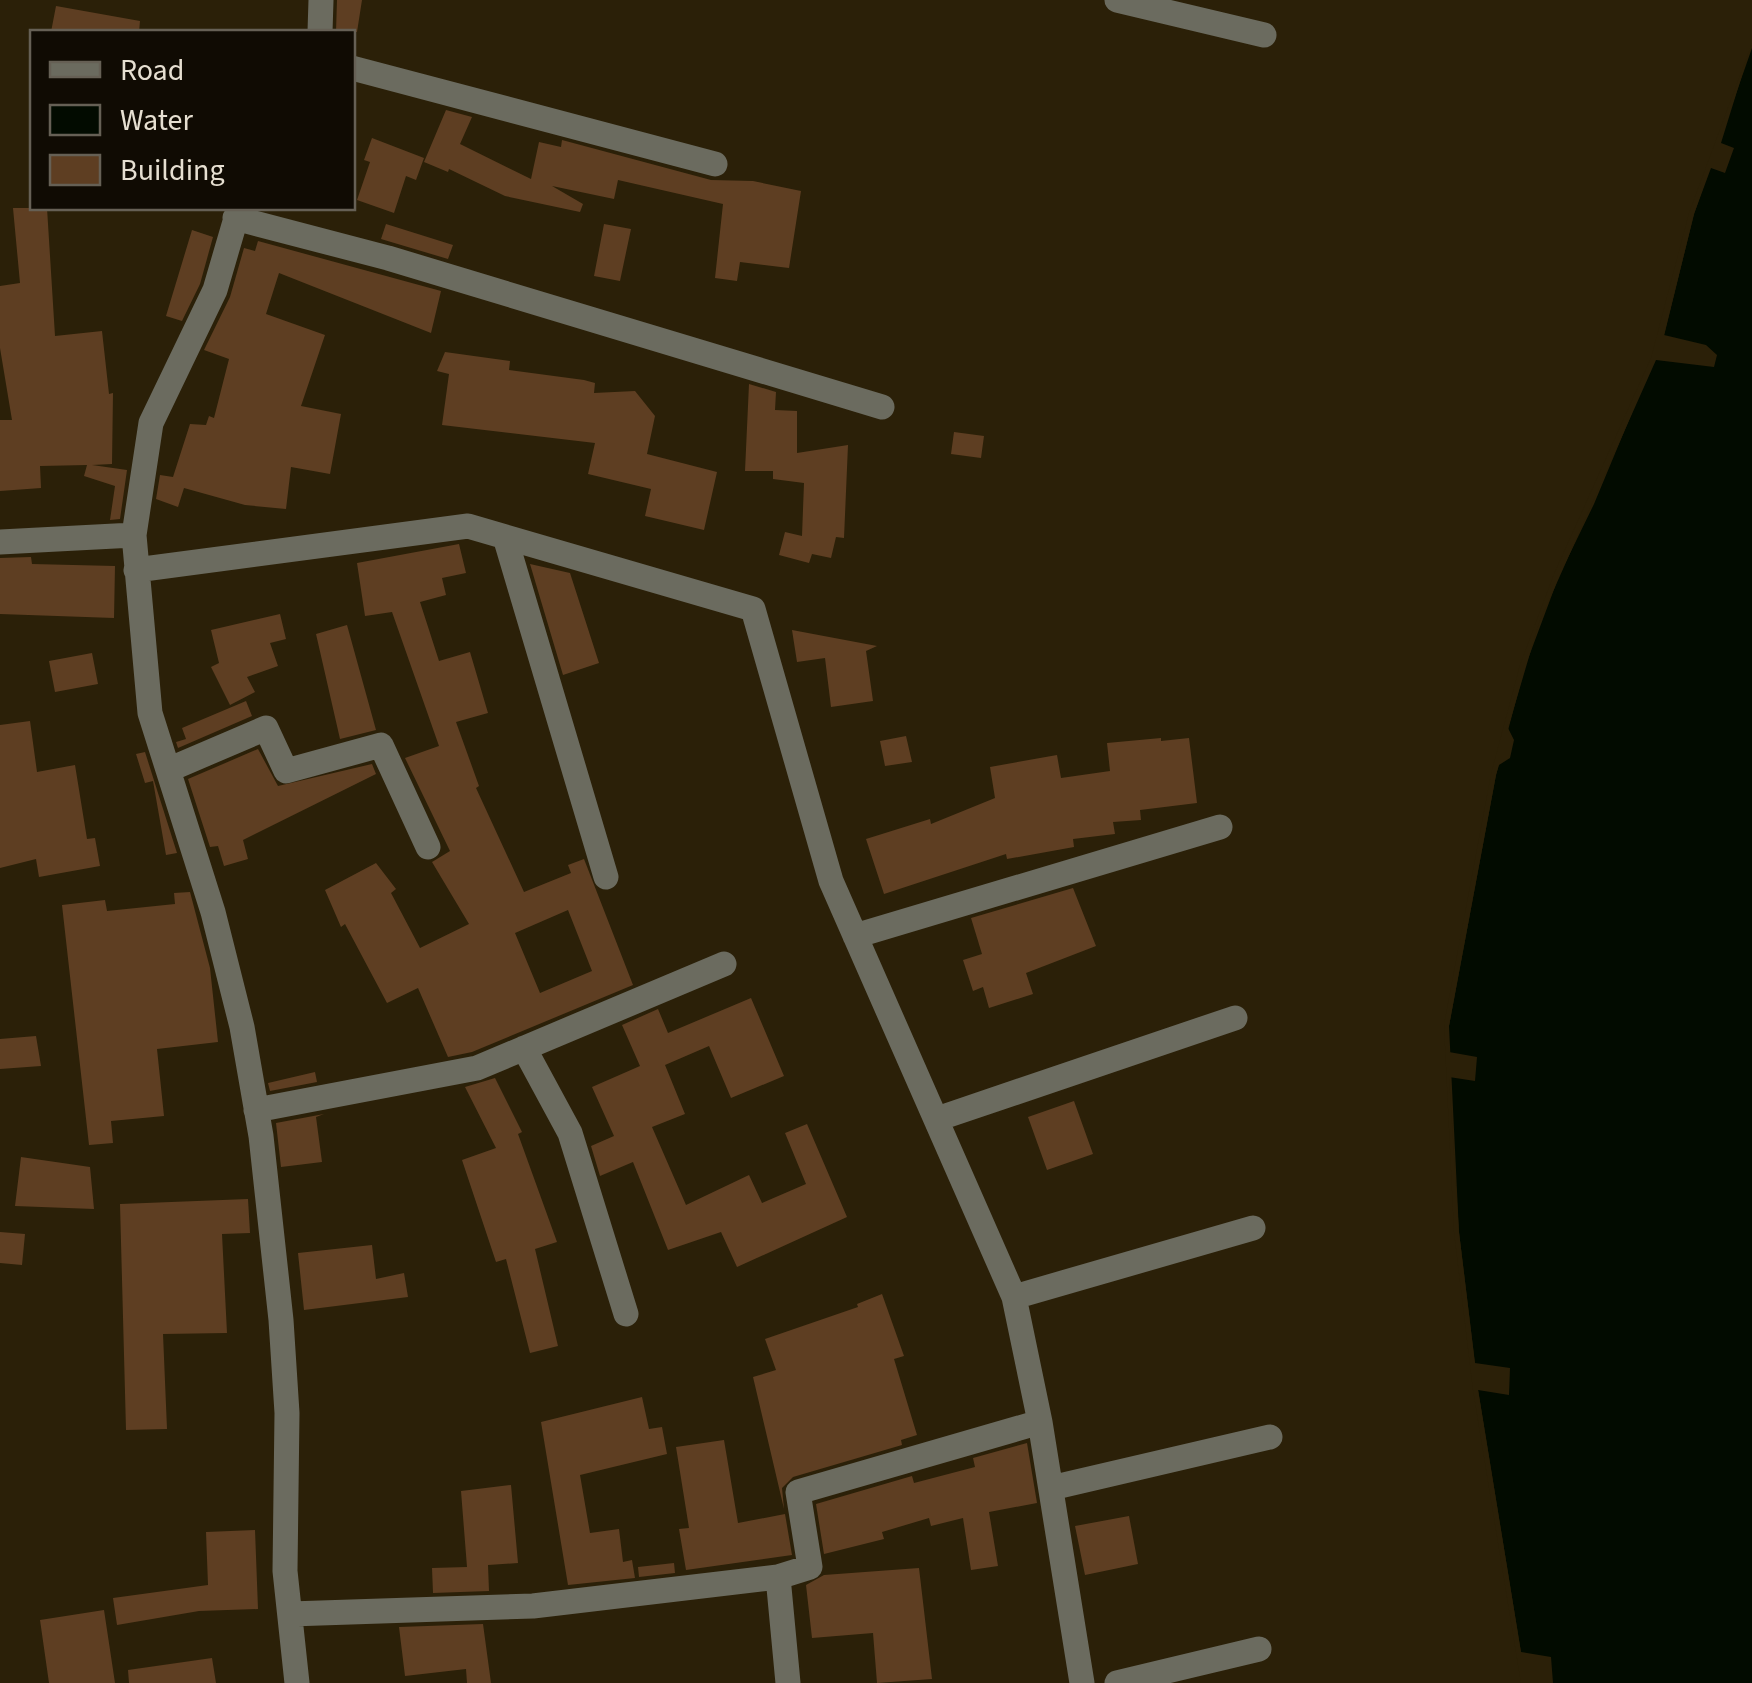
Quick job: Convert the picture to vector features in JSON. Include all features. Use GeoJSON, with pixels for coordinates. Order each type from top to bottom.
{"type":"FeatureCollection","features":[{"type":"Feature","properties":{"kind":"street"},"geometry":{"type":"LineString","coordinates":[[320,30],[321,0]]}},
{"type":"Feature","properties":{"kind":"street"},"geometry":{"type":"LineString","coordinates":[[1116,0],[1264,34]]}},
{"type":"Feature","properties":{"kind":"street"},"geometry":{"type":"LineString","coordinates":[[355,69],[715,164]]}},
{"type":"Feature","properties":{"kind":"street"},"geometry":{"type":"LineString","coordinates":[[297,1683],[290,1614],[281,1320],[256,1110],[242,1027],[218,931],[150,714],[134,536],[152,424],[215,290],[237,213],[882,407]]}},
{"type":"Feature","properties":{"kind":"street"},"geometry":{"type":"LineString","coordinates":[[136,570],[468,526],[753,609],[830,881],[1014,1297],[1040,1422],[1082,1683]]}},
{"type":"Feature","properties":{"kind":"street"},"geometry":{"type":"LineString","coordinates":[[0,542],[134,536]]}},
{"type":"Feature","properties":{"kind":"street"},"geometry":{"type":"LineString","coordinates":[[505,537],[606,877]]}},
{"type":"Feature","properties":{"kind":"street"},"geometry":{"type":"LineString","coordinates":[[168,770],[266,728],[286,771],[381,745],[428,847]]}},
{"type":"Feature","properties":{"kind":"street"},"geometry":{"type":"LineString","coordinates":[[855,936],[1220,827]]}},
{"type":"Feature","properties":{"kind":"street"},"geometry":{"type":"LineString","coordinates":[[256,1110],[477,1068],[724,964]]}},
{"type":"Feature","properties":{"kind":"street"},"geometry":{"type":"LineString","coordinates":[[936,1119],[1235,1018]]}},
{"type":"Feature","properties":{"kind":"street"},"geometry":{"type":"LineString","coordinates":[[524,1048],[570,1133],[626,1314]]}},
{"type":"Feature","properties":{"kind":"street"},"geometry":{"type":"LineString","coordinates":[[1014,1297],[1253,1228]]}},
{"type":"Feature","properties":{"kind":"street"},"geometry":{"type":"LineString","coordinates":[[290,1614],[533,1606],[778,1576],[810,1567],[798,1492],[1040,1422]]}},
{"type":"Feature","properties":{"kind":"street"},"geometry":{"type":"LineString","coordinates":[[1051,1488],[1270,1437]]}},
{"type":"Feature","properties":{"kind":"street"},"geometry":{"type":"LineString","coordinates":[[778,1576],[788,1683]]}},
{"type":"Feature","properties":{"kind":"street"},"geometry":{"type":"LineString","coordinates":[[1117,1683],[1259,1649]]}},
{"type":"Feature","properties":{"kind":"water"},"geometry":{"type":"Polygon","coordinates":[[[1752,48],[1752,1683],[1526,1683],[1478,1389],[1459,1232],[1449,1026],[1496,775],[1525,667],[1559,576],[1594,504],[1664,336],[1694,214],[1752,48]]]}},
{"type":"Feature","properties":{"kind":"pier"},"geometry":{"type":"Polygon","coordinates":[[[1752,43],[1721,143],[1734,148],[1725,173],[1711,168],[1694,214],[1664,335],[1706,345],[1717,355],[1714,367],[1656,360],[1539,623],[1508,728],[1514,740],[1510,758],[1499,765],[1496,775],[1449,1026],[1449,1052],[1477,1057],[1475,1081],[1449,1077],[1459,1232],[1475,1363],[1510,1368],[1509,1395],[1478,1390],[1521,1652],[1551,1657],[1553,1683],[1521,1683],[1473,1390],[1454,1232],[1444,1025],[1491,774],[1520,665],[1554,574],[1651,358],[1689,213],[1752,43]]]}},
{"type":"Feature","properties":{"kind":"building"},"geometry":{"type":"Polygon","coordinates":[[[337,0],[362,0],[357,32],[336,30],[337,0]]]}},
{"type":"Feature","properties":{"kind":"building"},"geometry":{"type":"Polygon","coordinates":[[[56,6],[140,21],[139,30],[51,30],[56,6]]]}},
{"type":"Feature","properties":{"kind":"building"},"geometry":{"type":"Polygon","coordinates":[[[446,110],[472,117],[460,144],[531,179],[539,142],[561,147],[562,140],[711,180],[753,181],[801,191],[789,268],[740,262],[737,281],[715,278],[723,204],[618,180],[614,199],[552,186],[583,204],[580,212],[505,196],[449,169],[448,172],[424,162],[446,110]]]}},
{"type":"Feature","properties":{"kind":"building"},"geometry":{"type":"Polygon","coordinates":[[[372,138],[424,158],[416,180],[406,176],[394,213],[357,200],[370,162],[364,160],[372,138]]]}},
{"type":"Feature","properties":{"kind":"building"},"geometry":{"type":"Polygon","coordinates":[[[13,208],[47,210],[55,336],[102,331],[109,394],[113,393],[112,464],[92,465],[127,470],[120,519],[110,520],[115,486],[84,476],[87,465],[40,466],[41,488],[0,491],[0,420],[12,420],[0,348],[0,286],[20,283],[13,208]]]}},
{"type":"Feature","properties":{"kind":"building"},"geometry":{"type":"Polygon","coordinates":[[[386,224],[453,245],[448,259],[381,239],[386,224]]]}},
{"type":"Feature","properties":{"kind":"building"},"geometry":{"type":"Polygon","coordinates":[[[604,224],[631,229],[620,281],[594,276],[604,224]]]}},
{"type":"Feature","properties":{"kind":"building"},"geometry":{"type":"Polygon","coordinates":[[[192,230],[213,237],[200,284],[182,321],[166,316],[192,230]]]}},
{"type":"Feature","properties":{"kind":"building"},"geometry":{"type":"Polygon","coordinates":[[[258,241],[441,291],[431,333],[279,273],[266,314],[325,335],[301,406],[341,414],[330,474],[291,467],[286,509],[245,505],[184,488],[178,507],[156,499],[160,475],[173,477],[190,424],[206,425],[209,416],[214,418],[229,359],[204,350],[230,297],[244,248],[255,251],[258,241]]]}},
{"type":"Feature","properties":{"kind":"building"},"geometry":{"type":"Polygon","coordinates":[[[445,352],[510,361],[509,370],[595,383],[594,393],[635,391],[655,416],[647,454],[717,472],[704,530],[645,516],[651,489],[588,474],[595,443],[442,425],[449,374],[437,371],[445,352]]]}},
{"type":"Feature","properties":{"kind":"building"},"geometry":{"type":"Polygon","coordinates":[[[749,384],[776,392],[775,410],[797,411],[797,453],[848,445],[844,538],[836,537],[831,558],[812,554],[809,563],[779,555],[785,532],[802,536],[804,483],[773,479],[773,471],[745,471],[749,384]]]}},
{"type":"Feature","properties":{"kind":"building"},"geometry":{"type":"Polygon","coordinates":[[[954,432],[984,436],[981,458],[951,454],[954,432]]]}},
{"type":"Feature","properties":{"kind":"building"},"geometry":{"type":"Polygon","coordinates":[[[459,544],[466,573],[442,578],[446,595],[420,602],[439,661],[470,652],[488,713],[456,722],[479,786],[476,788],[524,892],[571,873],[568,865],[584,859],[633,985],[472,1052],[448,1057],[418,988],[387,1003],[345,924],[341,927],[325,890],[376,863],[396,889],[391,893],[420,948],[469,924],[432,862],[450,851],[405,758],[439,746],[392,612],[365,616],[357,563],[459,544]],[[568,910],[515,933],[540,993],[592,971],[568,910]]]}},
{"type":"Feature","properties":{"kind":"building"},"geometry":{"type":"Polygon","coordinates":[[[31,557],[32,564],[115,566],[114,618],[0,614],[0,558],[31,557]]]}},
{"type":"Feature","properties":{"kind":"building"},"geometry":{"type":"Polygon","coordinates":[[[530,564],[570,573],[599,663],[563,675],[530,564]]]}},
{"type":"Feature","properties":{"kind":"building"},"geometry":{"type":"Polygon","coordinates":[[[280,614],[286,639],[270,643],[278,666],[247,677],[255,692],[230,705],[211,667],[219,663],[211,630],[280,614]]]}},
{"type":"Feature","properties":{"kind":"building"},"geometry":{"type":"Polygon","coordinates":[[[347,625],[376,730],[340,739],[316,634],[347,625]]]}},
{"type":"Feature","properties":{"kind":"building"},"geometry":{"type":"Polygon","coordinates":[[[792,630],[877,646],[866,651],[873,701],[831,707],[825,658],[797,662],[792,630]]]}},
{"type":"Feature","properties":{"kind":"building"},"geometry":{"type":"Polygon","coordinates":[[[92,653],[98,684],[55,692],[49,661],[92,653]]]}},
{"type":"Feature","properties":{"kind":"building"},"geometry":{"type":"Polygon","coordinates":[[[246,701],[252,716],[178,748],[176,742],[186,739],[182,728],[246,701]]]}},
{"type":"Feature","properties":{"kind":"building"},"geometry":{"type":"Polygon","coordinates":[[[30,721],[37,772],[75,765],[87,839],[95,838],[100,866],[39,877],[36,859],[0,868],[0,725],[30,721]]]}},
{"type":"Feature","properties":{"kind":"building"},"geometry":{"type":"Polygon","coordinates":[[[906,736],[912,762],[885,766],[880,741],[906,736]]]}},
{"type":"Feature","properties":{"kind":"building"},"geometry":{"type":"Polygon","coordinates":[[[1189,738],[1197,803],[1140,810],[1141,820],[1113,822],[1115,834],[1073,839],[1074,847],[1007,859],[1006,854],[884,894],[866,839],[930,819],[931,824],[995,798],[990,767],[1057,755],[1061,778],[1110,771],[1107,743],[1189,738]]]}},
{"type":"Feature","properties":{"kind":"building"},"geometry":{"type":"Polygon","coordinates":[[[258,749],[278,786],[372,764],[376,774],[243,840],[248,859],[224,866],[218,846],[210,847],[188,779],[258,749]]]}},
{"type":"Feature","properties":{"kind":"building"},"geometry":{"type":"Polygon","coordinates":[[[145,752],[177,853],[166,855],[153,781],[145,783],[136,754],[145,752]]]}},
{"type":"Feature","properties":{"kind":"building"},"geometry":{"type":"Polygon","coordinates":[[[1073,888],[1096,946],[1026,973],[1033,994],[989,1008],[983,987],[973,991],[963,960],[982,954],[971,918],[1073,888]]]}},
{"type":"Feature","properties":{"kind":"building"},"geometry":{"type":"Polygon","coordinates":[[[190,892],[210,968],[218,1042],[157,1049],[164,1116],[111,1121],[113,1143],[89,1145],[62,905],[105,900],[107,911],[175,904],[174,893],[190,892]]]}},
{"type":"Feature","properties":{"kind":"building"},"geometry":{"type":"Polygon","coordinates":[[[751,998],[784,1076],[731,1098],[709,1046],[665,1065],[685,1114],[652,1127],[686,1205],[749,1175],[762,1203],[806,1184],[785,1133],[807,1124],[847,1217],[737,1267],[721,1232],[668,1250],[633,1162],[600,1176],[591,1146],[614,1136],[592,1087],[640,1066],[622,1025],[658,1009],[668,1033],[751,998]]]}},
{"type":"Feature","properties":{"kind":"building"},"geometry":{"type":"Polygon","coordinates":[[[36,1036],[41,1066],[0,1069],[0,1039],[36,1036]]]}},
{"type":"Feature","properties":{"kind":"building"},"geometry":{"type":"Polygon","coordinates":[[[315,1072],[317,1082],[270,1091],[268,1083],[315,1072]]]}},
{"type":"Feature","properties":{"kind":"building"},"geometry":{"type":"Polygon","coordinates":[[[495,1078],[522,1132],[518,1134],[557,1242],[535,1249],[558,1346],[530,1353],[506,1259],[496,1262],[462,1160],[496,1148],[465,1087],[495,1078]]]}},
{"type":"Feature","properties":{"kind":"building"},"geometry":{"type":"Polygon","coordinates":[[[1074,1101],[1093,1154],[1047,1170],[1028,1117],[1074,1101]]]}},
{"type":"Feature","properties":{"kind":"building"},"geometry":{"type":"Polygon","coordinates":[[[324,1114],[316,1117],[322,1162],[281,1167],[276,1123],[324,1114]]]}},
{"type":"Feature","properties":{"kind":"building"},"geometry":{"type":"Polygon","coordinates":[[[21,1157],[90,1167],[94,1209],[15,1206],[21,1157]]]}},
{"type":"Feature","properties":{"kind":"building"},"geometry":{"type":"Polygon","coordinates":[[[248,1199],[250,1233],[222,1234],[227,1333],[163,1334],[167,1429],[126,1430],[120,1204],[248,1199]]]}},
{"type":"Feature","properties":{"kind":"building"},"geometry":{"type":"Polygon","coordinates":[[[0,1232],[25,1234],[22,1265],[0,1263],[0,1232]]]}},
{"type":"Feature","properties":{"kind":"building"},"geometry":{"type":"Polygon","coordinates":[[[372,1245],[376,1279],[404,1273],[408,1297],[304,1310],[298,1253],[372,1245]]]}},
{"type":"Feature","properties":{"kind":"building"},"geometry":{"type":"Polygon","coordinates":[[[882,1294],[904,1356],[894,1359],[917,1435],[901,1440],[902,1445],[793,1477],[782,1488],[784,1509],[753,1377],[776,1370],[765,1339],[858,1307],[857,1304],[882,1294]]]}},
{"type":"Feature","properties":{"kind":"building"},"geometry":{"type":"Polygon","coordinates":[[[642,1397],[649,1429],[662,1427],[667,1454],[580,1475],[590,1533],[619,1529],[623,1562],[632,1560],[635,1578],[568,1585],[541,1422],[642,1397]]]}},
{"type":"Feature","properties":{"kind":"building"},"geometry":{"type":"Polygon","coordinates":[[[724,1440],[738,1523],[785,1514],[792,1555],[686,1570],[679,1529],[689,1528],[676,1447],[724,1440]]]}},
{"type":"Feature","properties":{"kind":"building"},"geometry":{"type":"Polygon","coordinates":[[[1027,1443],[1037,1503],[989,1512],[998,1566],[971,1570],[963,1518],[931,1526],[929,1518],[882,1532],[884,1539],[824,1554],[816,1504],[912,1476],[914,1483],[975,1467],[973,1458],[1027,1443]]]}},
{"type":"Feature","properties":{"kind":"building"},"geometry":{"type":"Polygon","coordinates":[[[511,1485],[518,1563],[488,1565],[489,1591],[433,1593],[432,1568],[467,1567],[461,1491],[511,1485]]]}},
{"type":"Feature","properties":{"kind":"building"},"geometry":{"type":"Polygon","coordinates":[[[1129,1516],[1138,1564],[1085,1575],[1075,1526],[1129,1516]]]}},
{"type":"Feature","properties":{"kind":"building"},"geometry":{"type":"Polygon","coordinates":[[[255,1530],[258,1609],[199,1611],[117,1625],[113,1598],[208,1585],[206,1532],[255,1530]]]}},
{"type":"Feature","properties":{"kind":"building"},"geometry":{"type":"Polygon","coordinates":[[[674,1563],[675,1573],[639,1577],[638,1567],[674,1563]]]}},
{"type":"Feature","properties":{"kind":"building"},"geometry":{"type":"Polygon","coordinates":[[[919,1568],[932,1679],[877,1683],[873,1633],[812,1638],[806,1585],[824,1575],[919,1568]]]}},
{"type":"Feature","properties":{"kind":"building"},"geometry":{"type":"Polygon","coordinates":[[[104,1610],[115,1683],[49,1683],[40,1620],[104,1610]]]}},
{"type":"Feature","properties":{"kind":"building"},"geometry":{"type":"Polygon","coordinates":[[[483,1624],[491,1683],[467,1683],[466,1669],[405,1676],[399,1627],[483,1624]]]}},
{"type":"Feature","properties":{"kind":"building"},"geometry":{"type":"Polygon","coordinates":[[[212,1658],[216,1683],[129,1683],[128,1670],[212,1658]]]}}]}
